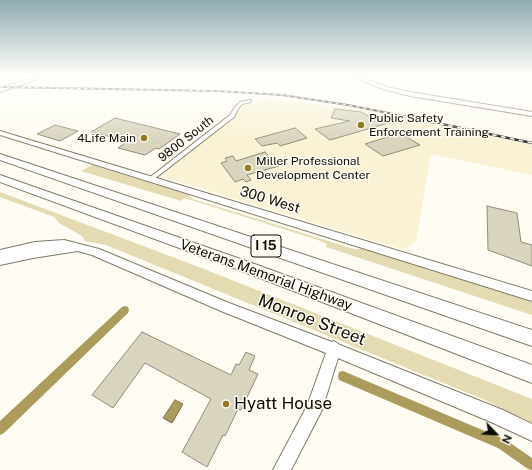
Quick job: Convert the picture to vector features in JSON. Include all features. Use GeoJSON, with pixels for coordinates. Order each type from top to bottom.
{"type":"FeatureCollection","features":[{"type":"Feature","properties":{"kind":"highway","name":"Veterans Memorial Highway"},"geometry":{"type":"LineString","coordinates":[[0,157],[532,338]]}},
{"type":"Feature","properties":{"kind":"highway","name":"Veterans Memorial Highway"},"geometry":{"type":"LineString","coordinates":[[0,178],[244,266],[532,374]]}},
{"type":"Feature","properties":{"kind":"street"},"geometry":{"type":"LineString","coordinates":[[422,97],[532,114]]}},
{"type":"Feature","properties":{"kind":"street","name":"9800 South"},"geometry":{"type":"LineString","coordinates":[[151,179],[232,116],[236,108],[241,103],[250,101]]}},
{"type":"Feature","properties":{"kind":"street","name":"300 West"},"geometry":{"type":"LineString","coordinates":[[0,133],[532,296]]}},
{"type":"Feature","properties":{"kind":"street","name":"Monroe Street"},"geometry":{"type":"LineString","coordinates":[[0,254],[19,248],[50,244],[64,244],[100,255],[225,307],[334,348],[496,416],[532,433]]}},
{"type":"Feature","properties":{"kind":"street","name":"Monroe Street"},"geometry":{"type":"LineString","coordinates":[[0,261],[33,254],[76,248]]}},
{"type":"Feature","properties":{"kind":"street"},"geometry":{"type":"LineString","coordinates":[[282,470],[314,410],[334,348]]}},
{"type":"Feature","properties":{"kind":"shaded area"},"geometry":{"type":"Polygon","coordinates":[[[266,98],[371,111],[532,145],[532,175],[431,154],[416,241],[404,250],[163,177],[164,173],[235,116],[242,105],[254,104],[266,98]]]}},
{"type":"Feature","properties":{"kind":"shaded area"},"geometry":{"type":"Polygon","coordinates":[[[92,165],[187,194],[193,199],[354,249],[363,249],[427,268],[532,302],[532,315],[326,247],[327,244],[318,240],[191,200],[184,198],[181,201],[81,171],[92,165]]]}},
{"type":"Feature","properties":{"kind":"shaded area"},"geometry":{"type":"Polygon","coordinates":[[[0,192],[199,267],[532,399],[532,423],[485,400],[106,245],[85,241],[82,236],[59,223],[54,217],[0,197],[0,192]]]}},
{"type":"Feature","properties":{"kind":"shaded area"},"geometry":{"type":"Polygon","coordinates":[[[175,400],[183,404],[172,423],[163,418],[175,400]]]}},
{"type":"Feature","properties":{"kind":"building","name":"Public Safety Enforcement Training"},"geometry":{"type":"Polygon","coordinates":[[[335,109],[361,112],[385,124],[330,140],[315,129],[350,121],[331,118],[335,109]]]}},
{"type":"Feature","properties":{"kind":"building","name":"4Life Main"},"geometry":{"type":"Polygon","coordinates":[[[115,118],[180,134],[159,149],[156,148],[145,155],[118,148],[128,141],[91,132],[115,118]]]}},
{"type":"Feature","properties":{"kind":"building"},"geometry":{"type":"Polygon","coordinates":[[[55,125],[78,131],[60,141],[37,134],[55,125]]]}},
{"type":"Feature","properties":{"kind":"building"},"geometry":{"type":"Polygon","coordinates":[[[295,128],[307,138],[280,146],[277,143],[262,146],[255,139],[295,128]]]}},
{"type":"Feature","properties":{"kind":"building"},"geometry":{"type":"Polygon","coordinates":[[[400,133],[420,145],[383,156],[365,144],[400,133]]]}},
{"type":"Feature","properties":{"kind":"building","name":"Miller Professional Development Center"},"geometry":{"type":"Polygon","coordinates":[[[265,152],[279,166],[247,175],[251,180],[246,182],[243,179],[235,182],[221,163],[227,161],[225,158],[233,156],[236,161],[265,152]]]}},
{"type":"Feature","properties":{"kind":"building"},"geometry":{"type":"Polygon","coordinates":[[[487,206],[517,213],[521,242],[532,245],[532,266],[488,250],[487,206]]]}},
{"type":"Feature","properties":{"kind":"building","name":"Hyatt House"},"geometry":{"type":"Polygon","coordinates":[[[142,332],[231,375],[236,364],[239,365],[246,352],[255,356],[249,370],[258,374],[241,410],[238,409],[225,436],[223,435],[207,467],[182,452],[211,399],[145,363],[113,408],[92,395],[142,332]]]}},
{"type":"Feature","properties":{"kind":"waterway"},"geometry":{"type":"LineString","coordinates":[[0,429],[125,310]]}},
{"type":"Feature","properties":{"kind":"waterway"},"geometry":{"type":"LineString","coordinates":[[343,376],[502,444],[532,465]]}},
{"type":"Feature","properties":{"kind":"railway"},"geometry":{"type":"LineString","coordinates":[[295,97],[348,105],[413,118]]}},
{"type":"Feature","properties":{"kind":"railway"},"geometry":{"type":"LineString","coordinates":[[413,118],[418,119]]}},
{"type":"Feature","properties":{"kind":"railway"},"geometry":{"type":"LineString","coordinates":[[413,118],[532,143]]}},
{"type":"Feature","properties":{"kind":"place","name":"Public Safety Enforcement Training"},"geometry":{"type":"Point","coordinates":[361,125]}},
{"type":"Feature","properties":{"kind":"place","name":"4Life Main"},"geometry":{"type":"Point","coordinates":[144,138]}},
{"type":"Feature","properties":{"kind":"place","name":"Miller Professional Development Center"},"geometry":{"type":"Point","coordinates":[248,168]}},
{"type":"Feature","properties":{"kind":"place","name":"Hyatt House"},"geometry":{"type":"Point","coordinates":[226,404]}}]}
